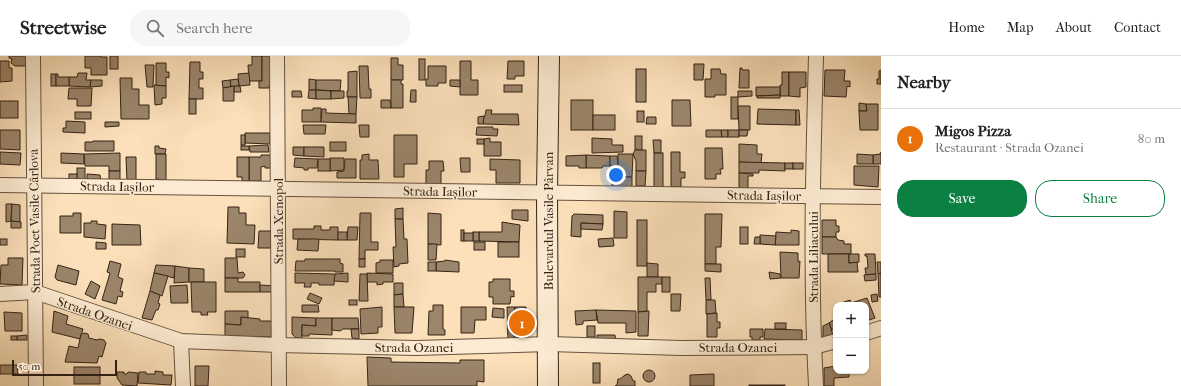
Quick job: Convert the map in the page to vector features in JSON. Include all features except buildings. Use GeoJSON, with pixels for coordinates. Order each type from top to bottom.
{"type":"FeatureCollection","features":[{"type":"Feature","properties":{"kind":"street","name":"Strada Poet Vasile Cârlova"},"geometry":{"type":"LineString","coordinates":[[33,56],[36,386]]}},
{"type":"Feature","properties":{"kind":"street","name":"Strada Xenopol"},"geometry":{"type":"LineString","coordinates":[[277,56],[279,386]]}},
{"type":"Feature","properties":{"kind":"street","name":"Bulevardul Vasile Pârvan"},"geometry":{"type":"LineString","coordinates":[[548,386],[549,344],[547,192],[550,56]]}},
{"type":"Feature","properties":{"kind":"street","name":"Strada Liliacului"},"geometry":{"type":"LineString","coordinates":[[816,56],[813,196],[814,347],[816,386]]}},
{"type":"Feature","properties":{"kind":"street","name":"Strada Iașilor"},"geometry":{"type":"LineString","coordinates":[[0,184],[881,197]]}},
{"type":"Feature","properties":{"kind":"street","name":"Strada Ozanei"},"geometry":{"type":"LineString","coordinates":[[0,294],[35,292],[181,341],[278,346],[416,348],[549,344],[681,348],[814,347],[833,342]]}},
{"type":"Feature","properties":{"kind":"street"},"geometry":{"type":"LineString","coordinates":[[869,332],[881,328]]}},
{"type":"Feature","properties":{"kind":"street"},"geometry":{"type":"LineString","coordinates":[[181,341],[183,386]]}},
{"type":"Feature","properties":{"kind":"place","name":"Migos Pizza"},"geometry":{"type":"Point","coordinates":[522,323]}}]}
